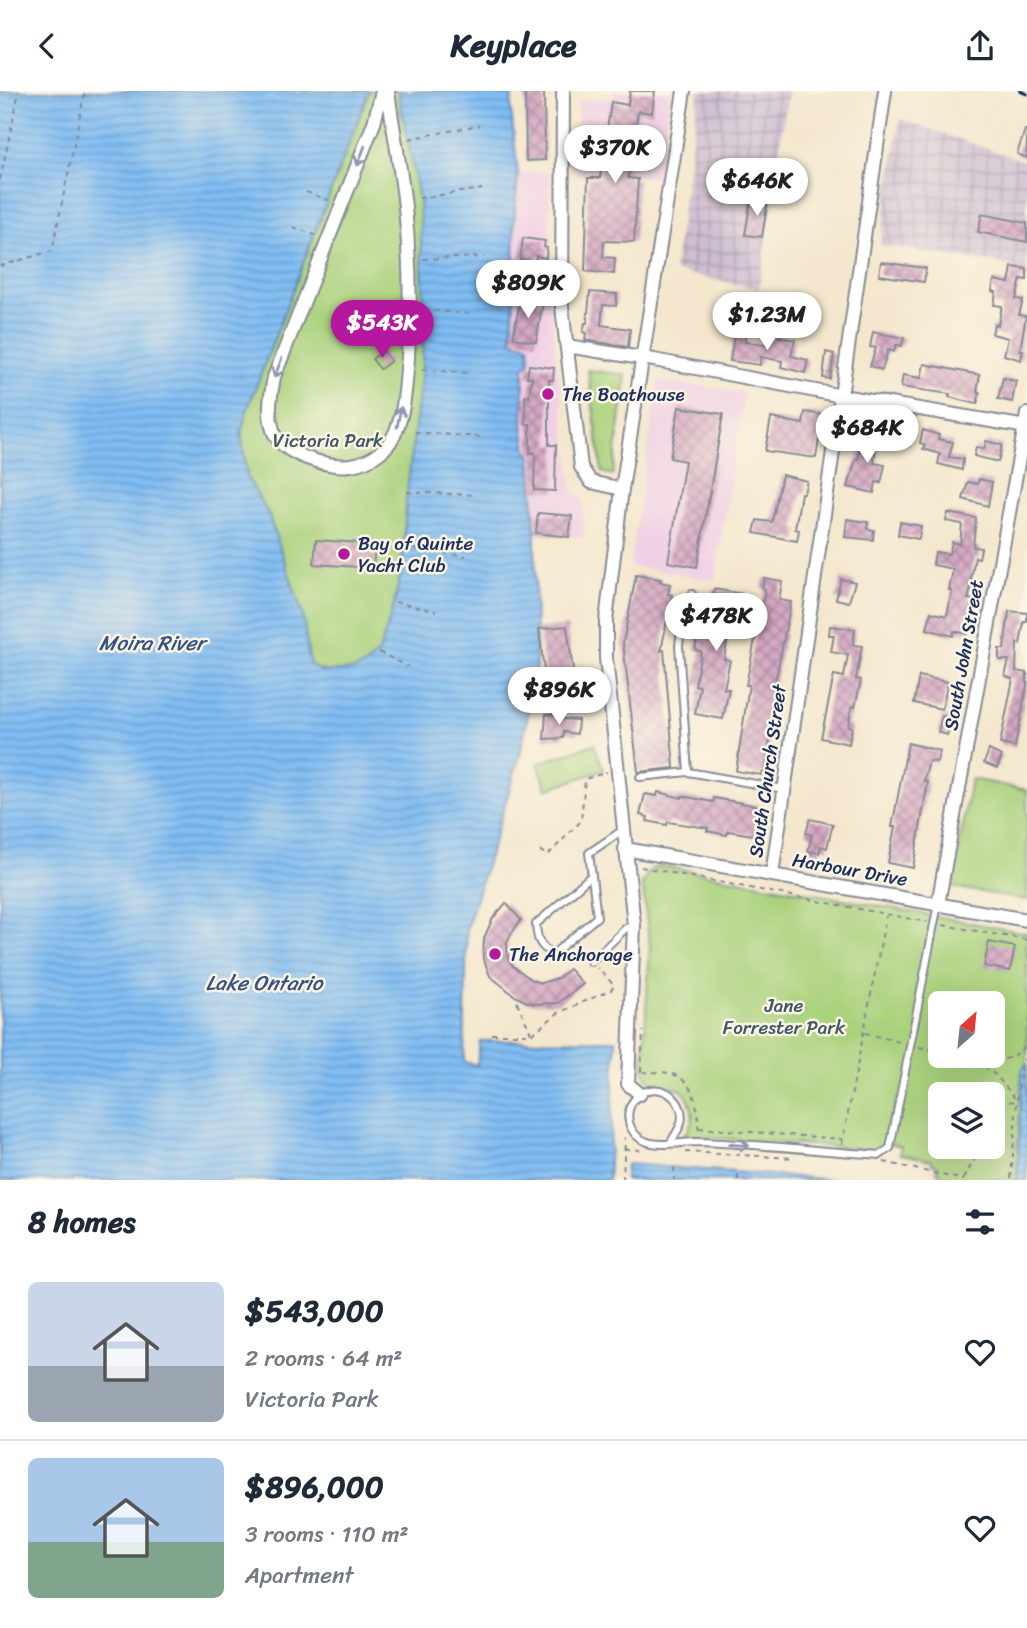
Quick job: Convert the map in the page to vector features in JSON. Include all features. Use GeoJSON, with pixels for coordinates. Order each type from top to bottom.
{"type":"FeatureCollection","features":[{"type":"Feature","properties":{"kind":"street"},"geometry":{"type":"LineString","coordinates":[[383,91],[374,123],[274,377],[269,405],[273,432],[283,445],[300,456],[329,464],[351,465],[370,459],[386,448],[396,431],[406,381],[410,321],[405,208],[388,91]]}},
{"type":"Feature","properties":{"kind":"street"},"geometry":{"type":"LineString","coordinates":[[563,91],[562,307],[581,467],[591,482],[622,489]]}},
{"type":"Feature","properties":{"kind":"street"},"geometry":{"type":"LineString","coordinates":[[640,1094],[628,1084],[634,925],[606,658],[606,621],[622,489],[684,91]]}},
{"type":"Feature","properties":{"kind":"street","name":"South Church Street"},"geometry":{"type":"LineString","coordinates":[[772,874],[886,91]]}},
{"type":"Feature","properties":{"kind":"street"},"geometry":{"type":"LineString","coordinates":[[567,346],[842,396],[1026,422]]}},
{"type":"Feature","properties":{"kind":"street","name":"South John Street"},"geometry":{"type":"LineString","coordinates":[[938,904],[1026,422]]}},
{"type":"Feature","properties":{"kind":"street","name":"Harbour Drive"},"geometry":{"type":"LineString","coordinates":[[625,849],[1027,919]]}},
{"type":"Feature","properties":{"kind":"lane"},"geometry":{"type":"LineString","coordinates":[[688,772],[679,646],[681,629],[692,594]]}},
{"type":"Feature","properties":{"kind":"lane"},"geometry":{"type":"LineString","coordinates":[[640,777],[688,772],[784,789]]}},
{"type":"Feature","properties":{"kind":"lane"},"geometry":{"type":"LineString","coordinates":[[592,875],[536,924],[538,943],[544,949],[553,954],[597,917],[592,875],[589,853],[623,830]]}},
{"type":"Feature","properties":{"kind":"lane"},"geometry":{"type":"LineString","coordinates":[[671,1142],[680,1125],[680,1105],[667,1092],[657,1089],[640,1094],[629,1109],[630,1127],[642,1140],[651,1143],[880,1155],[890,1148],[938,904]]}},
{"type":"Feature","properties":{"kind":"lane"},"geometry":{"type":"LineString","coordinates":[[591,962],[626,928],[634,925]]}},
{"type":"Feature","properties":{"kind":"path"},"geometry":{"type":"LineString","coordinates":[[0,180],[19,91]]}},
{"type":"Feature","properties":{"kind":"path"},"geometry":{"type":"LineString","coordinates":[[0,266],[52,251],[85,91]]}},
{"type":"Feature","properties":{"kind":"path"},"geometry":{"type":"LineString","coordinates":[[408,139],[479,125]]}},
{"type":"Feature","properties":{"kind":"path"},"geometry":{"type":"LineString","coordinates":[[419,198],[482,189]]}},
{"type":"Feature","properties":{"kind":"path"},"geometry":{"type":"LineString","coordinates":[[306,192],[328,200]]}},
{"type":"Feature","properties":{"kind":"path"},"geometry":{"type":"LineString","coordinates":[[293,227],[315,235]]}},
{"type":"Feature","properties":{"kind":"path"},"geometry":{"type":"LineString","coordinates":[[423,259],[484,257]]}},
{"type":"Feature","properties":{"kind":"path"},"geometry":{"type":"LineString","coordinates":[[424,310],[471,314]]}},
{"type":"Feature","properties":{"kind":"path"},"geometry":{"type":"LineString","coordinates":[[422,370],[470,373]]}},
{"type":"Feature","properties":{"kind":"path"},"geometry":{"type":"LineString","coordinates":[[415,432],[481,437]]}},
{"type":"Feature","properties":{"kind":"path"},"geometry":{"type":"LineString","coordinates":[[407,492],[476,495]]}},
{"type":"Feature","properties":{"kind":"path"},"geometry":{"type":"LineString","coordinates":[[404,548],[466,556]]}},
{"type":"Feature","properties":{"kind":"path"},"geometry":{"type":"LineString","coordinates":[[395,603],[436,611]]}},
{"type":"Feature","properties":{"kind":"path"},"geometry":{"type":"LineString","coordinates":[[379,652],[408,667]]}},
{"type":"Feature","properties":{"kind":"path"},"geometry":{"type":"LineString","coordinates":[[540,851],[548,855],[581,821],[585,779],[617,769]]}},
{"type":"Feature","properties":{"kind":"path"},"geometry":{"type":"LineString","coordinates":[[639,866],[1027,940]]}},
{"type":"Feature","properties":{"kind":"path"},"geometry":{"type":"LineString","coordinates":[[840,1152],[886,915]]}},
{"type":"Feature","properties":{"kind":"path"},"geometry":{"type":"LineString","coordinates":[[492,1034],[531,1034],[558,1013],[611,990],[614,985],[591,962]]}},
{"type":"Feature","properties":{"kind":"path"},"geometry":{"type":"LineString","coordinates":[[517,1002],[531,1034]]}},
{"type":"Feature","properties":{"kind":"path"},"geometry":{"type":"LineString","coordinates":[[1005,1059],[1027,1045]]}},
{"type":"Feature","properties":{"kind":"path"},"geometry":{"type":"LineString","coordinates":[[1012,1180],[1017,1101],[1021,1070],[1027,1051]]}},
{"type":"Feature","properties":{"kind":"path"},"geometry":{"type":"LineString","coordinates":[[988,1068],[1017,1101]]}},
{"type":"Feature","properties":{"kind":"path"},"geometry":{"type":"LineString","coordinates":[[1005,1102],[1017,1101]]}},
{"type":"Feature","properties":{"kind":"path"},"geometry":{"type":"LineString","coordinates":[[699,1128],[843,1139]]}},
{"type":"Feature","properties":{"kind":"path"},"geometry":{"type":"LineString","coordinates":[[623,1180],[625,1149],[651,1150]]}},
{"type":"Feature","properties":{"kind":"path"},"geometry":{"type":"LineString","coordinates":[[678,1152],[798,1158]]}},
{"type":"Feature","properties":{"kind":"path"},"geometry":{"type":"LineString","coordinates":[[878,1162],[964,1180],[974,1159]]}},
{"type":"Feature","properties":{"kind":"path"},"geometry":{"type":"LineString","coordinates":[[674,1167],[674,1180]]}},
{"type":"Feature","properties":{"kind":"path"},"geometry":{"type":"LineString","coordinates":[[738,1172],[738,1180]]}},
{"type":"Feature","properties":{"kind":"shaded area"},"geometry":{"type":"Polygon","coordinates":[[[615,91],[671,91],[658,177],[578,175],[578,101],[613,99],[615,91]]]}},
{"type":"Feature","properties":{"kind":"shaded area"},"geometry":{"type":"Polygon","coordinates":[[[699,91],[788,91],[759,289],[674,271],[699,91]]]}},
{"type":"Feature","properties":{"kind":"shaded area"},"geometry":{"type":"Polygon","coordinates":[[[900,119],[1027,162],[1027,268],[880,245],[900,119]]]}},
{"type":"Feature","properties":{"kind":"shaded area"},"geometry":{"type":"Polygon","coordinates":[[[550,172],[550,305],[573,490],[583,501],[584,538],[535,531],[531,457],[527,451],[523,404],[524,368],[530,362],[512,341],[514,223],[518,173],[550,172]]]}},
{"type":"Feature","properties":{"kind":"shaded area"},"geometry":{"type":"Polygon","coordinates":[[[658,380],[744,393],[715,580],[630,566],[658,380]]]}},
{"type":"Feature","properties":{"kind":"green space","name":"Victoria Park"},"geometry":{"type":"Polygon","coordinates":[[[369,91],[398,91],[410,146],[421,222],[423,350],[402,561],[392,611],[378,654],[364,666],[337,672],[310,666],[302,612],[268,514],[247,477],[241,434],[246,413],[369,91]]]}},
{"type":"Feature","properties":{"kind":"green space"},"geometry":{"type":"Polygon","coordinates":[[[588,370],[626,375],[613,475],[602,472],[588,370]]]}},
{"type":"Feature","properties":{"kind":"green space"},"geometry":{"type":"Polygon","coordinates":[[[594,744],[604,770],[547,789],[538,763],[594,744]]]}},
{"type":"Feature","properties":{"kind":"green space"},"geometry":{"type":"Polygon","coordinates":[[[971,779],[1027,790],[1027,900],[952,887],[971,779]]]}},
{"type":"Feature","properties":{"kind":"green space","name":"Jane Forrester Park"},"geometry":{"type":"Polygon","coordinates":[[[662,866],[1027,933],[1027,1063],[1022,1070],[1017,1180],[940,1180],[941,1172],[937,1172],[938,1165],[932,1164],[932,1160],[900,1154],[901,1146],[890,1143],[881,1150],[683,1136],[692,1117],[689,1099],[678,1088],[651,1081],[645,1075],[643,1065],[650,947],[642,883],[651,869],[662,866]]]}},
{"type":"Feature","properties":{"kind":"water"},"geometry":{"type":"Polygon","coordinates":[[[0,91],[369,91],[246,413],[241,434],[247,477],[268,514],[302,612],[310,665],[323,672],[354,670],[367,664],[379,652],[395,602],[402,567],[407,492],[422,370],[424,310],[419,198],[398,91],[512,91],[511,110],[518,173],[514,223],[512,341],[529,345],[530,362],[524,368],[523,424],[527,451],[531,456],[535,531],[536,675],[520,755],[467,928],[464,1062],[477,1065],[480,1041],[616,1040],[608,1180],[0,1180],[0,91]]]}},
{"type":"Feature","properties":{"kind":"water"},"geometry":{"type":"Polygon","coordinates":[[[1027,1063],[1027,1180],[1017,1180],[1022,1070],[1027,1063]]]}},
{"type":"Feature","properties":{"kind":"water"},"geometry":{"type":"Polygon","coordinates":[[[626,1164],[839,1180],[625,1180],[626,1164]]]}},
{"type":"Feature","properties":{"kind":"building"},"geometry":{"type":"Polygon","coordinates":[[[525,91],[544,91],[545,160],[526,161],[525,91]]]}},
{"type":"Feature","properties":{"kind":"building"},"geometry":{"type":"Polygon","coordinates":[[[630,91],[655,91],[652,113],[638,111],[628,178],[638,179],[634,242],[604,241],[603,257],[615,258],[614,274],[585,271],[588,178],[600,178],[611,102],[628,105],[630,91]]]}},
{"type":"Feature","properties":{"kind":"building"},"geometry":{"type":"Polygon","coordinates":[[[1027,130],[1027,158],[1017,154],[1027,130]]]}},
{"type":"Feature","properties":{"kind":"building"},"geometry":{"type":"Polygon","coordinates":[[[751,199],[768,201],[762,237],[745,235],[751,199]]]}},
{"type":"Feature","properties":{"kind":"building"},"geometry":{"type":"Polygon","coordinates":[[[982,214],[1027,223],[1027,242],[978,232],[982,214]]]}},
{"type":"Feature","properties":{"kind":"building"},"geometry":{"type":"Polygon","coordinates":[[[523,238],[545,241],[546,258],[536,256],[535,262],[520,260],[523,238]]]}},
{"type":"Feature","properties":{"kind":"building"},"geometry":{"type":"Polygon","coordinates":[[[881,262],[926,268],[924,282],[879,275],[881,262]]]}},
{"type":"Feature","properties":{"kind":"building"},"geometry":{"type":"Polygon","coordinates":[[[1012,267],[1027,269],[1027,280],[1021,279],[1016,299],[1023,300],[1019,315],[1026,316],[1020,350],[1023,350],[1021,360],[1004,355],[1008,338],[992,334],[994,324],[998,325],[1002,306],[994,305],[994,280],[1009,283],[1012,267]]]}},
{"type":"Feature","properties":{"kind":"building"},"geometry":{"type":"Polygon","coordinates":[[[590,292],[617,294],[616,306],[603,305],[601,325],[630,329],[628,347],[585,340],[586,333],[583,332],[587,323],[590,292]]]}},
{"type":"Feature","properties":{"kind":"building"},"geometry":{"type":"Polygon","coordinates":[[[520,299],[543,302],[536,342],[513,338],[520,299]]]}},
{"type":"Feature","properties":{"kind":"building"},"geometry":{"type":"Polygon","coordinates":[[[385,317],[399,332],[388,342],[374,328],[385,317]]]}},
{"type":"Feature","properties":{"kind":"building"},"geometry":{"type":"Polygon","coordinates":[[[770,330],[780,331],[779,337],[795,340],[791,356],[808,360],[805,373],[781,367],[782,361],[761,357],[760,365],[730,361],[734,334],[745,335],[745,342],[767,345],[770,330]]]}},
{"type":"Feature","properties":{"kind":"building"},"geometry":{"type":"Polygon","coordinates":[[[873,332],[904,338],[902,346],[896,345],[894,352],[888,350],[882,370],[870,366],[876,348],[870,347],[873,332]]]}},
{"type":"Feature","properties":{"kind":"building"},"geometry":{"type":"Polygon","coordinates":[[[383,351],[391,361],[380,369],[372,359],[383,351]]]}},
{"type":"Feature","properties":{"kind":"building"},"geometry":{"type":"Polygon","coordinates":[[[826,352],[834,354],[830,379],[823,378],[826,352]]]}},
{"type":"Feature","properties":{"kind":"building"},"geometry":{"type":"Polygon","coordinates":[[[924,364],[980,375],[977,404],[949,397],[950,394],[901,387],[903,375],[921,378],[924,364]]]}},
{"type":"Feature","properties":{"kind":"building"},"geometry":{"type":"Polygon","coordinates":[[[529,365],[554,368],[553,380],[549,380],[549,445],[556,445],[555,491],[534,490],[535,453],[530,453],[530,424],[526,424],[525,396],[529,397],[532,377],[527,377],[529,365]]]}},
{"type":"Feature","properties":{"kind":"building"},"geometry":{"type":"Polygon","coordinates":[[[1003,378],[1016,381],[1012,402],[998,399],[1003,378]]]}},
{"type":"Feature","properties":{"kind":"building"},"geometry":{"type":"Polygon","coordinates":[[[679,407],[723,414],[697,567],[668,562],[685,461],[670,458],[679,407]]]}},
{"type":"Feature","properties":{"kind":"building"},"geometry":{"type":"Polygon","coordinates":[[[805,412],[823,415],[816,458],[765,451],[771,418],[803,424],[805,412]]]}},
{"type":"Feature","properties":{"kind":"building"},"geometry":{"type":"Polygon","coordinates":[[[863,429],[873,430],[872,437],[877,437],[874,463],[885,465],[881,483],[876,482],[874,493],[848,487],[856,459],[858,460],[863,429]]]}},
{"type":"Feature","properties":{"kind":"building"},"geometry":{"type":"Polygon","coordinates":[[[923,430],[939,435],[938,439],[953,442],[949,457],[963,459],[962,470],[938,464],[940,454],[923,449],[925,445],[920,443],[923,430]]]}},
{"type":"Feature","properties":{"kind":"building"},"geometry":{"type":"Polygon","coordinates":[[[986,441],[1002,445],[998,462],[974,456],[976,447],[984,449],[986,441]]]}},
{"type":"Feature","properties":{"kind":"building"},"geometry":{"type":"Polygon","coordinates":[[[782,475],[807,481],[804,493],[801,493],[795,529],[799,530],[797,541],[754,533],[757,520],[772,522],[782,475]]]}},
{"type":"Feature","properties":{"kind":"building"},"geometry":{"type":"Polygon","coordinates":[[[979,479],[992,482],[988,506],[963,499],[968,482],[978,484],[979,479]]]}},
{"type":"Feature","properties":{"kind":"building"},"geometry":{"type":"Polygon","coordinates":[[[538,513],[572,516],[569,537],[536,533],[538,513]]]}},
{"type":"Feature","properties":{"kind":"building"},"geometry":{"type":"Polygon","coordinates":[[[948,513],[976,518],[973,547],[981,548],[979,558],[975,557],[968,599],[978,601],[976,612],[972,612],[967,634],[954,631],[953,636],[927,629],[931,612],[947,616],[952,591],[949,590],[953,569],[933,565],[935,552],[949,554],[952,542],[960,544],[962,524],[946,521],[948,513]]]}},
{"type":"Feature","properties":{"kind":"building"},"geometry":{"type":"Polygon","coordinates":[[[847,519],[868,522],[867,529],[874,530],[873,540],[845,537],[847,519]]]}},
{"type":"Feature","properties":{"kind":"building"},"geometry":{"type":"Polygon","coordinates":[[[900,522],[921,526],[919,539],[898,535],[900,522]]]}},
{"type":"Feature","properties":{"kind":"building","name":"Bay of Quinte Yacht Club"},"geometry":{"type":"Polygon","coordinates":[[[316,540],[375,544],[373,568],[314,564],[316,540]]]}},
{"type":"Feature","properties":{"kind":"building"},"geometry":{"type":"Polygon","coordinates":[[[636,575],[661,579],[660,582],[670,584],[668,594],[672,595],[661,651],[664,650],[674,768],[638,772],[623,643],[636,575]]]}},
{"type":"Feature","properties":{"kind":"building"},"geometry":{"type":"Polygon","coordinates":[[[764,578],[782,581],[779,600],[791,602],[773,693],[777,694],[765,772],[761,775],[736,771],[749,685],[746,685],[765,589],[762,588],[764,578]]]}},
{"type":"Feature","properties":{"kind":"building"},"geometry":{"type":"Polygon","coordinates":[[[841,579],[855,582],[849,602],[836,599],[841,579]]]}},
{"type":"Feature","properties":{"kind":"building"},"geometry":{"type":"Polygon","coordinates":[[[714,589],[743,594],[738,626],[730,625],[724,659],[730,660],[724,689],[729,689],[723,719],[695,714],[700,686],[695,685],[701,651],[695,650],[700,619],[708,620],[714,589]]]}},
{"type":"Feature","properties":{"kind":"building"},"geometry":{"type":"Polygon","coordinates":[[[1009,611],[1027,613],[1020,644],[1017,643],[1016,671],[1027,673],[1027,685],[1015,747],[1000,744],[1013,679],[1005,676],[1009,660],[999,660],[999,649],[1004,649],[1009,611]]]}},
{"type":"Feature","properties":{"kind":"building"},"geometry":{"type":"Polygon","coordinates":[[[567,626],[575,685],[567,686],[559,677],[545,679],[539,629],[567,626]]]}},
{"type":"Feature","properties":{"kind":"building"},"geometry":{"type":"Polygon","coordinates":[[[830,626],[855,629],[853,645],[862,646],[856,679],[861,680],[848,726],[852,727],[849,744],[821,738],[834,675],[844,677],[848,655],[831,652],[834,635],[829,635],[830,626]]]}},
{"type":"Feature","properties":{"kind":"building"},"geometry":{"type":"Polygon","coordinates":[[[919,676],[948,682],[942,709],[914,703],[919,676]]]}},
{"type":"Feature","properties":{"kind":"building"},"geometry":{"type":"Polygon","coordinates":[[[546,714],[563,715],[563,719],[578,720],[577,734],[564,732],[563,738],[544,739],[546,714]]]}},
{"type":"Feature","properties":{"kind":"building"},"geometry":{"type":"Polygon","coordinates":[[[942,716],[952,719],[947,735],[938,732],[942,716]]]}},
{"type":"Feature","properties":{"kind":"building"},"geometry":{"type":"Polygon","coordinates":[[[908,743],[940,751],[937,762],[929,761],[924,781],[928,782],[913,868],[888,863],[908,743]]]}},
{"type":"Feature","properties":{"kind":"building"},"geometry":{"type":"Polygon","coordinates":[[[989,750],[1002,756],[997,768],[984,763],[989,750]]]}},
{"type":"Feature","properties":{"kind":"building"},"geometry":{"type":"Polygon","coordinates":[[[658,792],[682,798],[713,802],[714,798],[764,807],[759,836],[728,831],[727,835],[707,831],[708,828],[647,821],[648,817],[640,815],[645,794],[657,796],[658,792]]]}},
{"type":"Feature","properties":{"kind":"building"},"geometry":{"type":"Polygon","coordinates":[[[810,819],[833,824],[827,848],[821,846],[819,853],[808,851],[812,835],[806,833],[810,819]]]}},
{"type":"Feature","properties":{"kind":"building","name":"The Anchorage"},"geometry":{"type":"Polygon","coordinates":[[[506,903],[521,920],[507,943],[508,958],[513,966],[532,980],[541,983],[558,978],[569,969],[583,984],[558,1003],[527,1002],[490,976],[483,957],[484,938],[493,918],[506,903]]]}},
{"type":"Feature","properties":{"kind":"building"},"geometry":{"type":"Polygon","coordinates":[[[989,942],[1015,947],[1010,971],[984,966],[989,942]]]}},
{"type":"Feature","properties":{"kind":"railway"},"geometry":{"type":"LineString","coordinates":[[1020,91],[1027,94]]}},
{"type":"Feature","properties":{"kind":"place","name":"The Boathouse"},"geometry":{"type":"Point","coordinates":[548,394]}},
{"type":"Feature","properties":{"kind":"place","name":"Bay of Quinte Yacht Club"},"geometry":{"type":"Point","coordinates":[344,554]}},
{"type":"Feature","properties":{"kind":"place","name":"The Anchorage"},"geometry":{"type":"Point","coordinates":[495,954]}},
{"type":"Feature","properties":{"kind":"water label","name":"Moira River"},"geometry":{"type":"Point","coordinates":[152,643]}},
{"type":"Feature","properties":{"kind":"water label","name":"Lake Ontario"},"geometry":{"type":"Point","coordinates":[264,983]}}]}
